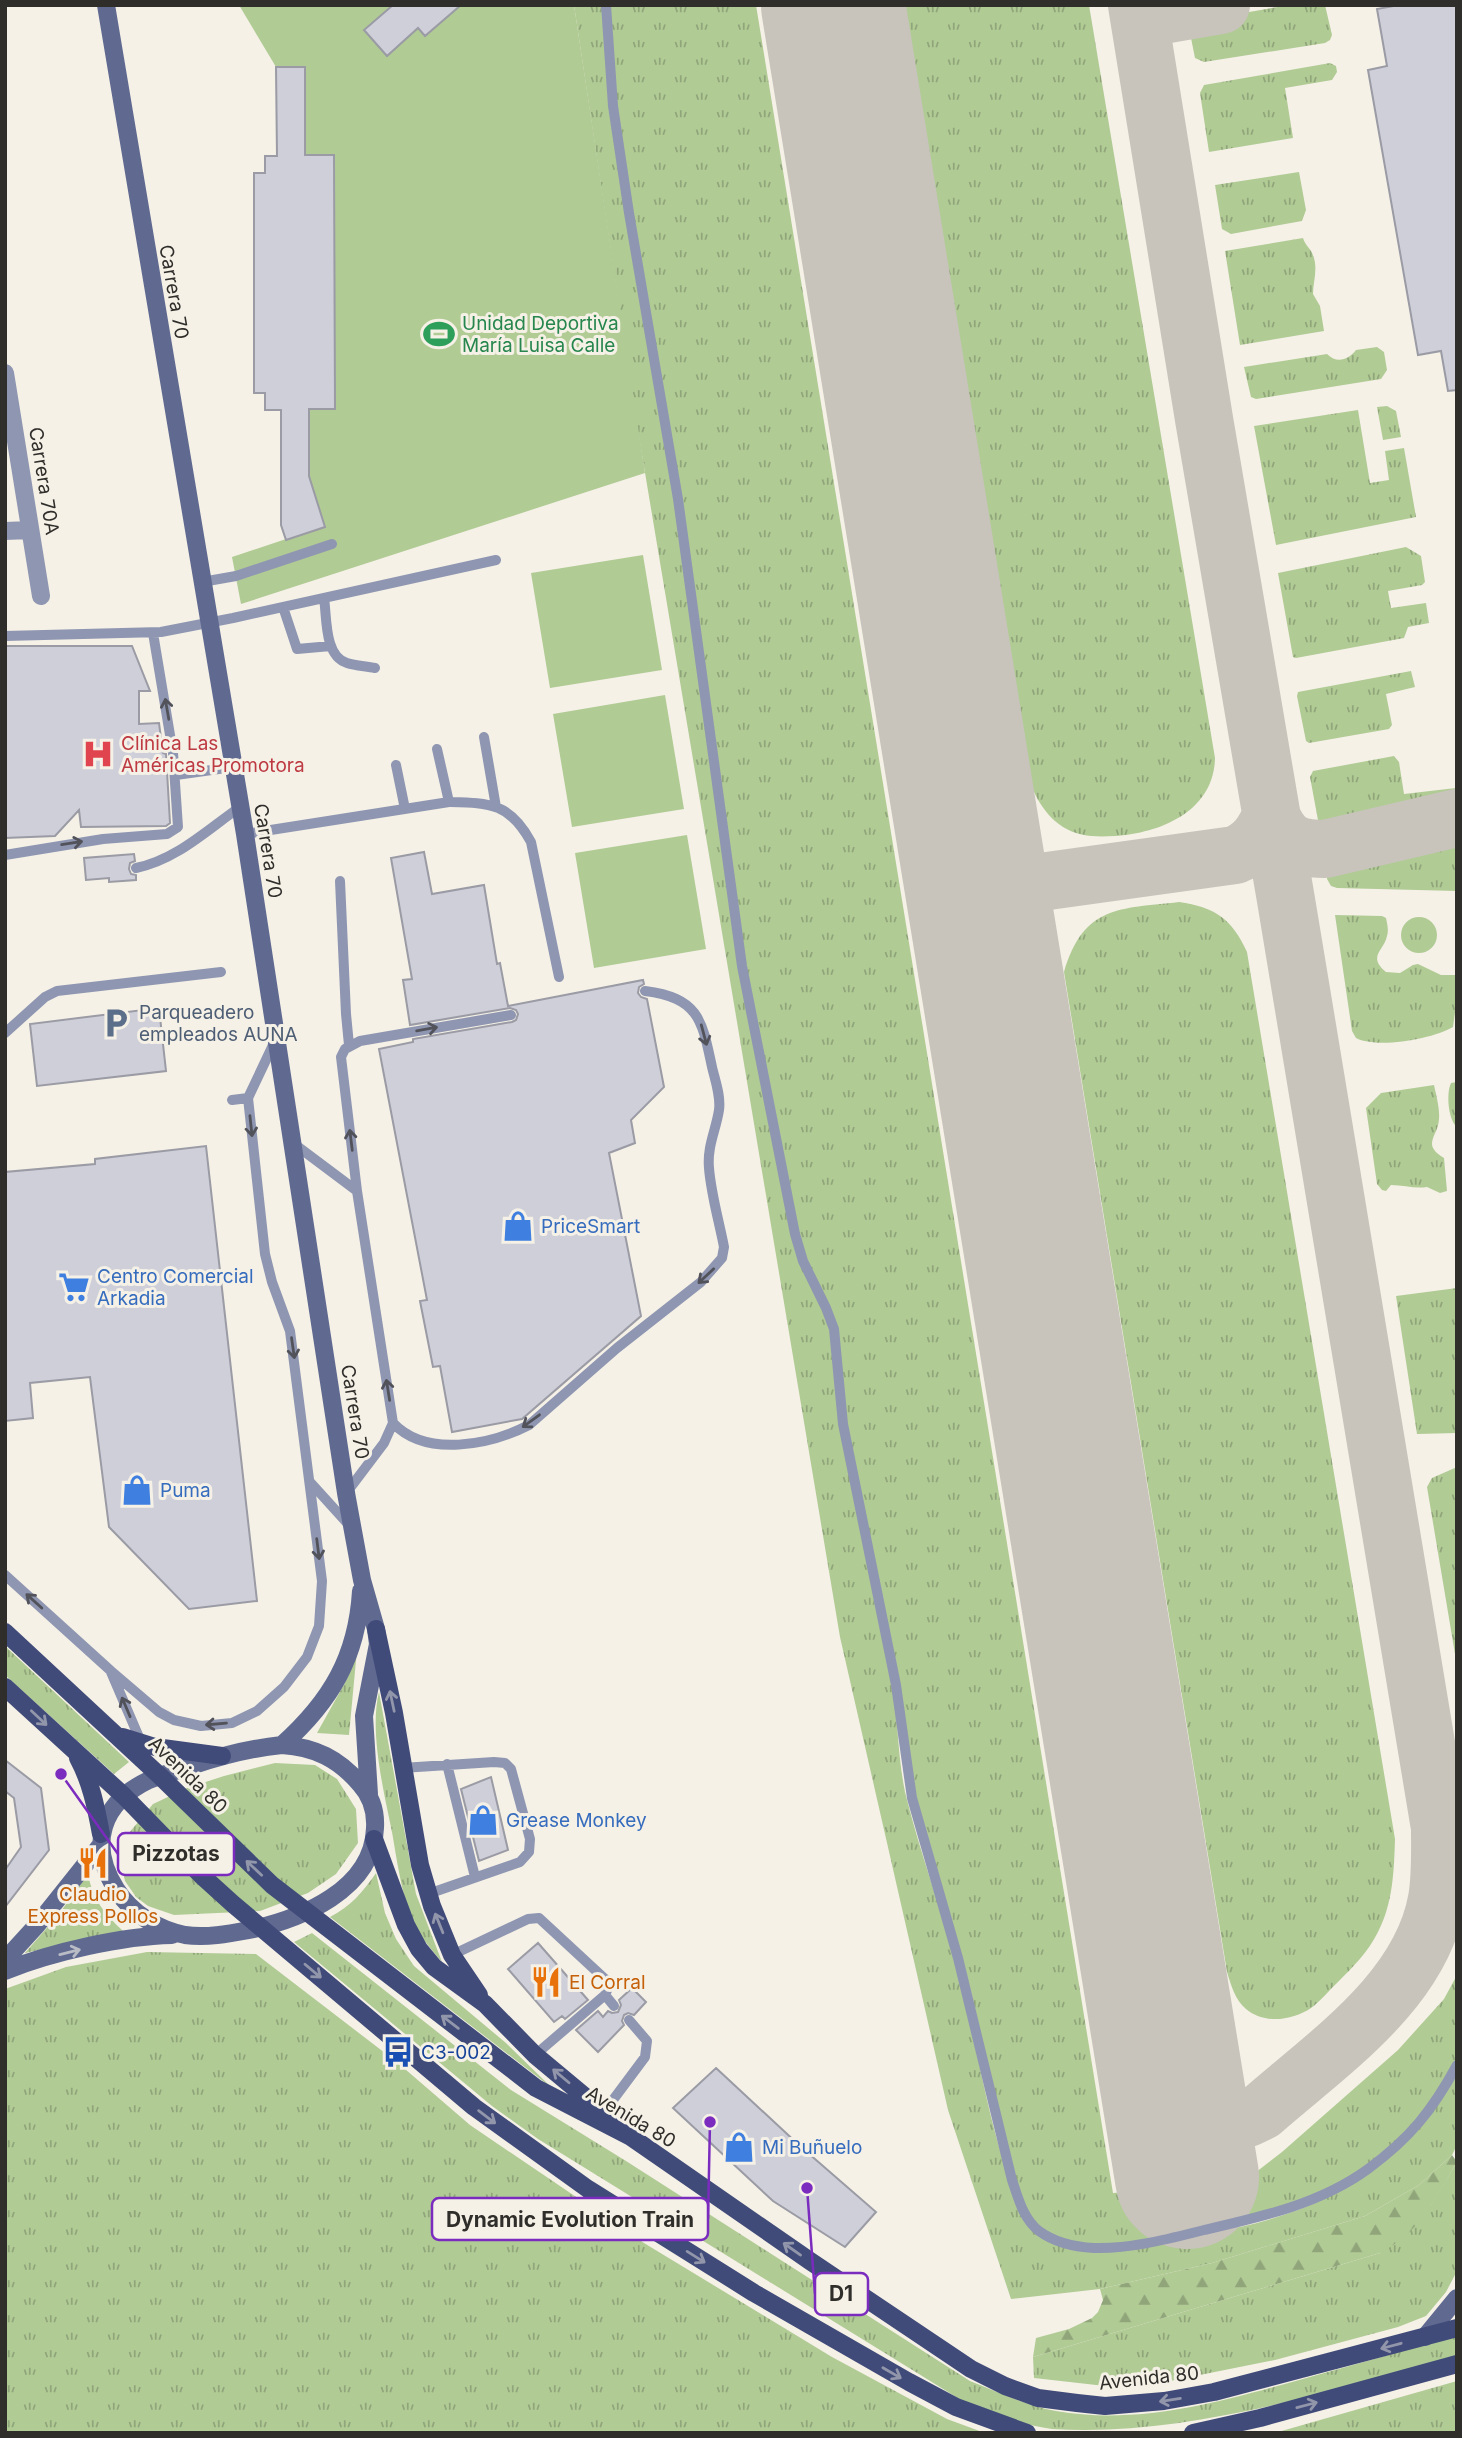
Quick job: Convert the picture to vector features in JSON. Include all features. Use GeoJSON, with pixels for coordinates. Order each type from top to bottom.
{"type":"FeatureCollection","features":[{"type":"Feature","properties":{"kind":"main road","name":"Carrera 70"},"geometry":{"type":"LineString","coordinates":[[106,5],[245,834],[352,1529],[362,1580],[376,1629],[376,1658],[364,1716],[369,1794],[375,1814],[374,1839]]}},
{"type":"Feature","properties":{"kind":"main road","name":"Carrera 70"},"geometry":{"type":"LineString","coordinates":[[282,1745],[307,1723],[323,1703],[347,1660],[359,1622],[362,1580]]}},
{"type":"Feature","properties":{"kind":"main road"},"geometry":{"type":"LineString","coordinates":[[376,1629],[394,1713],[420,1865],[428,1894],[452,1955],[485,2004]]}},
{"type":"Feature","properties":{"kind":"main road","name":"Avenida 80"},"geometry":{"type":"LineString","coordinates":[[5,1632],[116,1734],[245,1861],[305,1913],[536,2088],[631,2137],[971,2369],[1005,2386],[1038,2398],[1105,2406],[1164,2401],[1214,2392],[1457,2328]]}},
{"type":"Feature","properties":{"kind":"main road"},"geometry":{"type":"LineString","coordinates":[[5,1686],[124,1797],[201,1875],[474,2107],[588,2189],[754,2293],[956,2407],[1027,2433]]}},
{"type":"Feature","properties":{"kind":"main road"},"geometry":{"type":"LineString","coordinates":[[116,1734],[174,1750],[222,1756]]}},
{"type":"Feature","properties":{"kind":"main road"},"geometry":{"type":"LineString","coordinates":[[5,1960],[37,1925],[100,1840],[107,1816],[124,1797],[146,1781],[222,1756],[253,1748],[282,1745],[311,1749],[328,1756],[348,1771],[369,1794]]}},
{"type":"Feature","properties":{"kind":"main road"},"geometry":{"type":"LineString","coordinates":[[73,1749],[87,1775],[108,1874],[120,1895],[130,1908],[158,1926],[185,1935]]}},
{"type":"Feature","properties":{"kind":"main road"},"geometry":{"type":"LineString","coordinates":[[5,1971],[119,1940],[150,1935],[213,1936],[281,1923],[305,1913],[340,1891],[357,1875],[369,1857],[374,1839]]}},
{"type":"Feature","properties":{"kind":"main road"},"geometry":{"type":"LineString","coordinates":[[374,1839],[397,1906],[419,1950],[434,1967],[485,2004],[536,2055],[631,2137]]}},
{"type":"Feature","properties":{"kind":"main road"},"geometry":{"type":"LineString","coordinates":[[1425,2337],[1457,2298]]}},
{"type":"Feature","properties":{"kind":"main road"},"geometry":{"type":"LineString","coordinates":[[1193,2433],[1257,2426],[1457,2364]]}},
{"type":"Feature","properties":{"kind":"street","name":"Carrera 70A"},"geometry":{"type":"LineString","coordinates":[[5,373],[41,596]]}},
{"type":"Feature","properties":{"kind":"street"},"geometry":{"type":"LineString","coordinates":[[5,531],[30,530]]}},
{"type":"Feature","properties":{"kind":"lane"},"geometry":{"type":"LineString","coordinates":[[606,5],[613,106],[678,499],[742,966],[795,1234],[803,1261],[834,1329],[843,1424],[896,1685],[912,1798],[958,1958],[1008,2166],[1025,2215],[1037,2230],[1053,2239],[1075,2246],[1111,2247],[1159,2241],[1296,2206],[1349,2182],[1399,2144],[1424,2120],[1457,2065]]}},
{"type":"Feature","properties":{"kind":"lane"},"geometry":{"type":"LineString","coordinates":[[202,582],[236,576],[332,544]]}},
{"type":"Feature","properties":{"kind":"lane"},"geometry":{"type":"LineString","coordinates":[[5,636],[153,633],[496,560]]}},
{"type":"Feature","properties":{"kind":"lane"},"geometry":{"type":"LineString","coordinates":[[324,598],[335,656],[345,663],[375,668]]}},
{"type":"Feature","properties":{"kind":"lane"},"geometry":{"type":"LineString","coordinates":[[283,607],[297,649],[331,646]]}},
{"type":"Feature","properties":{"kind":"lane"},"geometry":{"type":"LineString","coordinates":[[5,855],[93,840],[174,832],[178,827],[170,725],[153,633]]}},
{"type":"Feature","properties":{"kind":"lane"},"geometry":{"type":"LineString","coordinates":[[484,737],[496,807]]}},
{"type":"Feature","properties":{"kind":"lane"},"geometry":{"type":"LineString","coordinates":[[437,749],[449,802]]}},
{"type":"Feature","properties":{"kind":"lane"},"geometry":{"type":"LineString","coordinates":[[396,765],[405,809]]}},
{"type":"Feature","properties":{"kind":"lane"},"geometry":{"type":"LineString","coordinates":[[176,775],[233,767]]}},
{"type":"Feature","properties":{"kind":"lane"},"geometry":{"type":"LineString","coordinates":[[245,834],[449,802],[479,803],[496,807],[520,823],[531,842],[559,977]]}},
{"type":"Feature","properties":{"kind":"lane"},"geometry":{"type":"LineString","coordinates":[[135,868],[152,865],[174,854],[240,807]]}},
{"type":"Feature","properties":{"kind":"lane"},"geometry":{"type":"LineString","coordinates":[[340,881],[349,1045],[341,1057],[341,1068],[393,1423],[384,1443],[346,1492]]}},
{"type":"Feature","properties":{"kind":"lane"},"geometry":{"type":"LineString","coordinates":[[5,1032],[57,991],[221,972]]}},
{"type":"Feature","properties":{"kind":"lane"},"geometry":{"type":"LineString","coordinates":[[393,1423],[404,1435],[457,1445],[476,1443],[529,1425],[617,1348],[701,1282],[722,1258],[724,1247],[709,1167],[709,1146],[719,1109],[719,1095],[703,1026],[692,1009],[672,997],[645,990]]}},
{"type":"Feature","properties":{"kind":"lane"},"geometry":{"type":"LineString","coordinates":[[349,1045],[377,1037],[511,1015]]}},
{"type":"Feature","properties":{"kind":"lane"},"geometry":{"type":"LineString","coordinates":[[5,1576],[159,1712],[174,1720],[201,1726],[232,1723],[257,1711],[284,1687],[307,1657],[319,1626],[322,1581],[290,1331],[265,1254],[248,1098],[275,1039]]}},
{"type":"Feature","properties":{"kind":"lane"},"geometry":{"type":"LineString","coordinates":[[232,1100],[248,1098]]}},
{"type":"Feature","properties":{"kind":"lane"},"geometry":{"type":"LineString","coordinates":[[291,1142],[357,1191]]}},
{"type":"Feature","properties":{"kind":"lane"},"geometry":{"type":"LineString","coordinates":[[310,1482],[352,1529]]}},
{"type":"Feature","properties":{"kind":"lane"},"geometry":{"type":"LineString","coordinates":[[111,1671],[142,1743]]}},
{"type":"Feature","properties":{"kind":"lane"},"geometry":{"type":"LineString","coordinates":[[402,1768],[505,1763],[511,1769],[530,1839],[528,1852],[520,1862],[428,1894]]}},
{"type":"Feature","properties":{"kind":"lane"},"geometry":{"type":"LineString","coordinates":[[447,1764],[475,1877]]}},
{"type":"Feature","properties":{"kind":"lane"},"geometry":{"type":"LineString","coordinates":[[452,1955],[528,1919],[539,1918],[606,1980],[608,1988],[605,1995],[536,2055]]}},
{"type":"Feature","properties":{"kind":"lane"},"geometry":{"type":"LineString","coordinates":[[605,1995],[614,2006]]}},
{"type":"Feature","properties":{"kind":"lane"},"geometry":{"type":"LineString","coordinates":[[604,2112],[645,2057],[647,2041],[629,2020]]}},
{"type":"Feature","properties":{"kind":"green space","name":"Unidad Deportiva María Luisa Calle"},"geometry":{"type":"Polygon","coordinates":[[[239,5],[574,5],[645,473],[241,604],[232,557],[286,539],[281,410],[265,393],[254,393],[254,173],[265,173],[265,156],[277,155],[276,67],[239,5]]]}},
{"type":"Feature","properties":{"kind":"green space"},"geometry":{"type":"Polygon","coordinates":[[[574,5],[756,5],[1113,2193],[1151,2190],[1159,2195],[1200,2191],[1251,2176],[1398,2050],[1444,1999],[1457,1975],[1457,2052],[1447,2078],[1429,2108],[1409,2132],[1357,2172],[1314,2195],[1282,2206],[1154,2238],[1119,2244],[1098,2244],[1080,2243],[1054,2236],[1027,2210],[1017,2182],[966,1971],[917,1801],[902,1702],[895,1702],[905,1792],[959,1974],[990,2114],[1013,2195],[1024,2218],[1040,2236],[1063,2247],[1086,2250],[1140,2248],[1275,2218],[1338,2192],[1366,2175],[1416,2131],[1438,2104],[1457,2073],[1457,2145],[1452,2155],[1419,2185],[1365,2216],[1212,2263],[1100,2289],[1011,2299],[948,2110],[840,1637],[636,419],[574,5]]]}},
{"type":"Feature","properties":{"kind":"green space"},"geometry":{"type":"Polygon","coordinates":[[[899,5],[1089,5],[1215,758],[1212,776],[1195,805],[1182,816],[1150,830],[1101,836],[1081,835],[1063,827],[1043,807],[1022,764],[899,5]]]}},
{"type":"Feature","properties":{"kind":"green space"},"geometry":{"type":"Polygon","coordinates":[[[1289,5],[1325,5],[1332,35],[1330,40],[1204,62],[1195,58],[1189,28],[1192,22],[1289,5]]]}},
{"type":"Feature","properties":{"kind":"green space"},"geometry":{"type":"Polygon","coordinates":[[[1330,63],[1336,66],[1337,72],[1332,80],[1285,88],[1293,138],[1209,152],[1200,93],[1204,85],[1330,63]]]}},
{"type":"Feature","properties":{"kind":"green space"},"geometry":{"type":"Polygon","coordinates":[[[1299,172],[1306,210],[1302,221],[1231,234],[1222,229],[1215,185],[1299,172]]]}},
{"type":"Feature","properties":{"kind":"green space"},"geometry":{"type":"Polygon","coordinates":[[[1303,238],[1314,258],[1313,294],[1320,306],[1324,331],[1240,345],[1225,251],[1303,238]]]}},
{"type":"Feature","properties":{"kind":"green space"},"geometry":{"type":"Polygon","coordinates":[[[1377,347],[1384,352],[1387,370],[1381,379],[1256,399],[1251,397],[1244,367],[1327,354],[1342,360],[1356,350],[1377,347]]]}},
{"type":"Feature","properties":{"kind":"green space"},"geometry":{"type":"Polygon","coordinates":[[[1387,406],[1396,411],[1401,437],[1383,440],[1377,407],[1387,406]]]}},
{"type":"Feature","properties":{"kind":"green space"},"geometry":{"type":"Polygon","coordinates":[[[1358,410],[1370,483],[1389,480],[1385,451],[1404,448],[1416,517],[1276,545],[1254,426],[1358,410]]]}},
{"type":"Feature","properties":{"kind":"green space"},"geometry":{"type":"Polygon","coordinates":[[[1406,547],[1421,556],[1425,582],[1422,585],[1388,591],[1391,608],[1426,603],[1429,623],[1408,627],[1404,638],[1293,657],[1278,573],[1406,547]]]}},
{"type":"Feature","properties":{"kind":"green space"},"geometry":{"type":"Polygon","coordinates":[[[643,555],[662,670],[550,688],[531,573],[643,555]]]}},
{"type":"Feature","properties":{"kind":"green space"},"geometry":{"type":"Polygon","coordinates":[[[1411,671],[1415,687],[1386,694],[1392,725],[1389,729],[1309,743],[1306,741],[1298,692],[1411,671]]]}},
{"type":"Feature","properties":{"kind":"green space"},"geometry":{"type":"Polygon","coordinates":[[[665,695],[684,809],[572,827],[553,714],[665,695]]]}},
{"type":"Feature","properties":{"kind":"green space"},"geometry":{"type":"Polygon","coordinates":[[[1394,756],[1399,762],[1404,794],[1456,788],[1457,804],[1332,837],[1323,836],[1310,777],[1313,771],[1394,756]]]}},
{"type":"Feature","properties":{"kind":"green space"},"geometry":{"type":"Polygon","coordinates":[[[1457,832],[1457,891],[1337,888],[1331,886],[1327,879],[1328,867],[1337,860],[1457,832]]]}},
{"type":"Feature","properties":{"kind":"green space"},"geometry":{"type":"Polygon","coordinates":[[[687,835],[706,949],[594,968],[575,853],[687,835]]]}},
{"type":"Feature","properties":{"kind":"green space"},"geometry":{"type":"Polygon","coordinates":[[[1179,902],[1203,907],[1221,917],[1235,931],[1247,952],[1395,1839],[1390,1898],[1383,1921],[1370,1946],[1315,2005],[1304,2012],[1279,2019],[1262,2017],[1246,2009],[1236,1997],[1227,1972],[1064,972],[1072,950],[1082,934],[1093,922],[1106,914],[1139,906],[1179,902]]]}},
{"type":"Feature","properties":{"kind":"green space"},"geometry":{"type":"Polygon","coordinates":[[[1335,915],[1386,918],[1388,934],[1377,958],[1386,972],[1400,973],[1418,964],[1441,975],[1457,975],[1453,1027],[1432,1035],[1391,1043],[1356,1038],[1352,1031],[1335,915]]]}},
{"type":"Feature","properties":{"kind":"green space"},"geometry":{"type":"Polygon","coordinates":[[[1419,917],[1432,922],[1437,935],[1432,948],[1419,953],[1406,948],[1401,935],[1406,922],[1419,917]]]}},
{"type":"Feature","properties":{"kind":"green space"},"geometry":{"type":"Polygon","coordinates":[[[1457,1082],[1457,1127],[1450,1113],[1448,1099],[1451,1083],[1457,1082]]]}},
{"type":"Feature","properties":{"kind":"green space"},"geometry":{"type":"Polygon","coordinates":[[[1434,1085],[1439,1115],[1432,1144],[1433,1149],[1444,1158],[1447,1191],[1440,1193],[1427,1187],[1391,1185],[1386,1191],[1382,1190],[1377,1184],[1366,1108],[1381,1093],[1434,1085]]]}},
{"type":"Feature","properties":{"kind":"green space"},"geometry":{"type":"Polygon","coordinates":[[[1457,1288],[1457,1433],[1417,1434],[1396,1296],[1457,1288]]]}},
{"type":"Feature","properties":{"kind":"green space"},"geometry":{"type":"Polygon","coordinates":[[[1457,1467],[1457,1666],[1427,1487],[1432,1478],[1457,1467]]]}},
{"type":"Feature","properties":{"kind":"green space"},"geometry":{"type":"Polygon","coordinates":[[[5,1646],[129,1762],[114,1774],[5,1675],[5,1646]]]}},
{"type":"Feature","properties":{"kind":"green space"},"geometry":{"type":"Polygon","coordinates":[[[357,1650],[349,1735],[317,1733],[347,1679],[357,1650]]]}},
{"type":"Feature","properties":{"kind":"green space"},"geometry":{"type":"Polygon","coordinates":[[[379,1692],[416,1894],[442,1962],[414,1923],[402,1886],[379,1762],[376,1708],[379,1692]]]}},
{"type":"Feature","properties":{"kind":"green space"},"geometry":{"type":"Polygon","coordinates":[[[275,1763],[315,1765],[337,1779],[356,1809],[358,1843],[336,1874],[308,1893],[260,1911],[174,1915],[148,1906],[136,1897],[125,1881],[119,1856],[129,1833],[153,1804],[187,1788],[275,1763]]]}},
{"type":"Feature","properties":{"kind":"green space"},"geometry":{"type":"Polygon","coordinates":[[[88,1873],[100,1905],[123,1931],[25,1953],[59,1914],[88,1873]]]}},
{"type":"Feature","properties":{"kind":"green space"},"geometry":{"type":"Polygon","coordinates":[[[376,1873],[385,1913],[396,1939],[414,1966],[506,2043],[552,2088],[330,1917],[356,1898],[376,1873]]]}},
{"type":"Feature","properties":{"kind":"green space"},"geometry":{"type":"Polygon","coordinates":[[[312,1933],[511,2090],[970,2381],[1013,2398],[1045,2409],[1086,2415],[1146,2414],[1234,2397],[1457,2335],[1457,2356],[1309,2397],[1204,2419],[1152,2426],[1101,2430],[1052,2429],[994,2413],[961,2400],[538,2139],[492,2106],[294,1942],[312,1933]]]}},
{"type":"Feature","properties":{"kind":"green space"},"geometry":{"type":"Polygon","coordinates":[[[147,1952],[256,1954],[398,2063],[470,2125],[644,2243],[832,2357],[947,2419],[985,2433],[5,2433],[5,1989],[66,1967],[147,1952]]]}},
{"type":"Feature","properties":{"kind":"green space"},"geometry":{"type":"Polygon","coordinates":[[[1452,2155],[1457,2162],[1425,2214],[1406,2235],[1380,2253],[1033,2357],[1036,2338],[1069,2329],[1092,2318],[1098,2312],[1103,2300],[1100,2289],[1212,2263],[1365,2216],[1419,2185],[1452,2155]]]}},
{"type":"Feature","properties":{"kind":"green space"},"geometry":{"type":"Polygon","coordinates":[[[1457,2162],[1457,2271],[1446,2292],[1426,2316],[1398,2327],[1275,2360],[1160,2383],[1105,2386],[1034,2378],[1033,2357],[1380,2253],[1431,2205],[1457,2162]]]}},
{"type":"Feature","properties":{"kind":"green space"},"geometry":{"type":"Polygon","coordinates":[[[1457,2381],[1457,2433],[1273,2433],[1278,2432],[1457,2381]]]}},
{"type":"Feature","properties":{"kind":"building"},"geometry":{"type":"Polygon","coordinates":[[[393,5],[461,5],[425,36],[418,28],[387,56],[364,30],[393,5]]]}},
{"type":"Feature","properties":{"kind":"building"},"geometry":{"type":"Polygon","coordinates":[[[1399,5],[1457,5],[1457,390],[1448,391],[1441,351],[1418,355],[1368,70],[1387,66],[1377,9],[1399,5]]]}},
{"type":"Feature","properties":{"kind":"building"},"geometry":{"type":"Polygon","coordinates":[[[276,67],[305,67],[305,155],[334,155],[335,409],[309,409],[309,476],[325,527],[286,540],[281,525],[281,410],[265,410],[265,393],[254,393],[254,173],[265,173],[265,156],[277,156],[276,67]]]}},
{"type":"Feature","properties":{"kind":"building"},"geometry":{"type":"Polygon","coordinates":[[[5,646],[132,646],[150,691],[139,691],[139,724],[159,723],[163,753],[166,754],[170,823],[166,826],[81,827],[79,810],[55,836],[5,838],[5,646]]]}},
{"type":"Feature","properties":{"kind":"building","name":"PriceSmart"},"geometry":{"type":"Polygon","coordinates":[[[424,852],[432,894],[484,885],[497,964],[500,963],[508,1006],[643,980],[644,984],[639,987],[638,993],[647,999],[664,1087],[631,1120],[635,1143],[609,1153],[641,1316],[522,1419],[452,1432],[440,1366],[433,1367],[420,1301],[427,1300],[379,1049],[413,1042],[413,1039],[512,1022],[518,1014],[510,1008],[410,1025],[403,980],[412,979],[391,858],[424,852]]]}},
{"type":"Feature","properties":{"kind":"building"},"geometry":{"type":"Polygon","coordinates":[[[134,854],[135,861],[130,863],[129,869],[131,874],[136,875],[136,880],[86,880],[84,858],[134,854]]]}},
{"type":"Feature","properties":{"kind":"building"},"geometry":{"type":"Polygon","coordinates":[[[159,1008],[166,1071],[37,1086],[30,1024],[159,1008]]]}},
{"type":"Feature","properties":{"kind":"building"},"geometry":{"type":"Polygon","coordinates":[[[206,1146],[257,1601],[189,1609],[109,1527],[90,1377],[30,1383],[33,1418],[5,1421],[5,1172],[95,1164],[95,1159],[206,1146]]]}},
{"type":"Feature","properties":{"kind":"building"},"geometry":{"type":"Polygon","coordinates":[[[5,1760],[41,1788],[49,1850],[5,1907],[5,1870],[21,1847],[14,1798],[5,1791],[5,1760]]]}},
{"type":"Feature","properties":{"kind":"building","name":"Grease Monkey"},"geometry":{"type":"Polygon","coordinates":[[[491,1777],[508,1850],[479,1861],[461,1789],[491,1777]]]}},
{"type":"Feature","properties":{"kind":"building","name":"El Corral"},"geometry":{"type":"Polygon","coordinates":[[[538,1943],[588,2000],[565,2019],[562,2016],[554,2022],[508,1969],[538,1943]]]}},
{"type":"Feature","properties":{"kind":"building"},"geometry":{"type":"Polygon","coordinates":[[[632,1988],[646,2002],[634,2015],[624,2015],[624,2025],[598,2052],[576,2030],[598,2011],[603,2017],[608,2011],[618,2012],[621,2005],[619,2000],[632,1988]]]}},
{"type":"Feature","properties":{"kind":"building"},"geometry":{"type":"Polygon","coordinates":[[[716,2068],[876,2212],[845,2247],[773,2201],[673,2108],[716,2068]]]}},
{"type":"Feature","properties":{"kind":"taxiway"},"geometry":{"type":"LineString","coordinates":[[1137,5],[1440,1828],[1437,1899],[1428,1932],[1412,1963],[1368,2018],[1262,2111],[1243,2120],[1224,2125],[1205,2124],[1187,2113],[1174,2094]]}},
{"type":"Feature","properties":{"kind":"taxiway"},"geometry":{"type":"LineString","coordinates":[[1140,19],[1221,5]]}},
{"type":"Feature","properties":{"kind":"taxiway"},"geometry":{"type":"LineString","coordinates":[[1271,816],[1281,833],[1292,843],[1325,849],[1457,818]]}},
{"type":"Feature","properties":{"kind":"taxiway"},"geometry":{"type":"LineString","coordinates":[[972,856],[987,876],[1009,883],[1026,884],[1235,855],[1257,840],[1271,816]]}},
{"type":"Feature","properties":{"kind":"taxiway"},"geometry":{"type":"LineString","coordinates":[[985,935],[988,915],[995,902],[1026,884]]}},
{"type":"Feature","properties":{"kind":"runway"},"geometry":{"type":"LineString","coordinates":[[833,5],[1187,2177]]}},
{"type":"Feature","properties":{"kind":"place","name":"Unidad Deportiva María Luisa Calle"},"geometry":{"type":"Point","coordinates":[439,334]}},
{"type":"Feature","properties":{"kind":"place","name":"Clínica Las Américas Promotora"},"geometry":{"type":"Point","coordinates":[98,754]}},
{"type":"Feature","properties":{"kind":"place","name":"Parqueadero empleados AUNA"},"geometry":{"type":"Point","coordinates":[116,1023]}},
{"type":"Feature","properties":{"kind":"place","name":"PriceSmart"},"geometry":{"type":"Point","coordinates":[518,1226]}},
{"type":"Feature","properties":{"kind":"place","name":"Centro Comercial Arkadia"},"geometry":{"type":"Point","coordinates":[74,1287]}},
{"type":"Feature","properties":{"kind":"place","name":"Puma"},"geometry":{"type":"Point","coordinates":[137,1490]}},
{"type":"Feature","properties":{"kind":"place","name":"Pizzotas"},"geometry":{"type":"Point","coordinates":[61,1774]}},
{"type":"Feature","properties":{"kind":"place","name":"Grease Monkey"},"geometry":{"type":"Point","coordinates":[483,1820]}},
{"type":"Feature","properties":{"kind":"place","name":"Claudio Express Pollos"},"geometry":{"type":"Point","coordinates":[93,1863]}},
{"type":"Feature","properties":{"kind":"place","name":"El Corral"},"geometry":{"type":"Point","coordinates":[546,1982]}},
{"type":"Feature","properties":{"kind":"place","name":"C3-002"},"geometry":{"type":"Point","coordinates":[398,2052]}},
{"type":"Feature","properties":{"kind":"place","name":"Dynamic Evolution Train"},"geometry":{"type":"Point","coordinates":[710,2122]}},
{"type":"Feature","properties":{"kind":"place","name":"Mi Buñuelo"},"geometry":{"type":"Point","coordinates":[739,2147]}},
{"type":"Feature","properties":{"kind":"place","name":"D1"},"geometry":{"type":"Point","coordinates":[807,2188]}}]}
